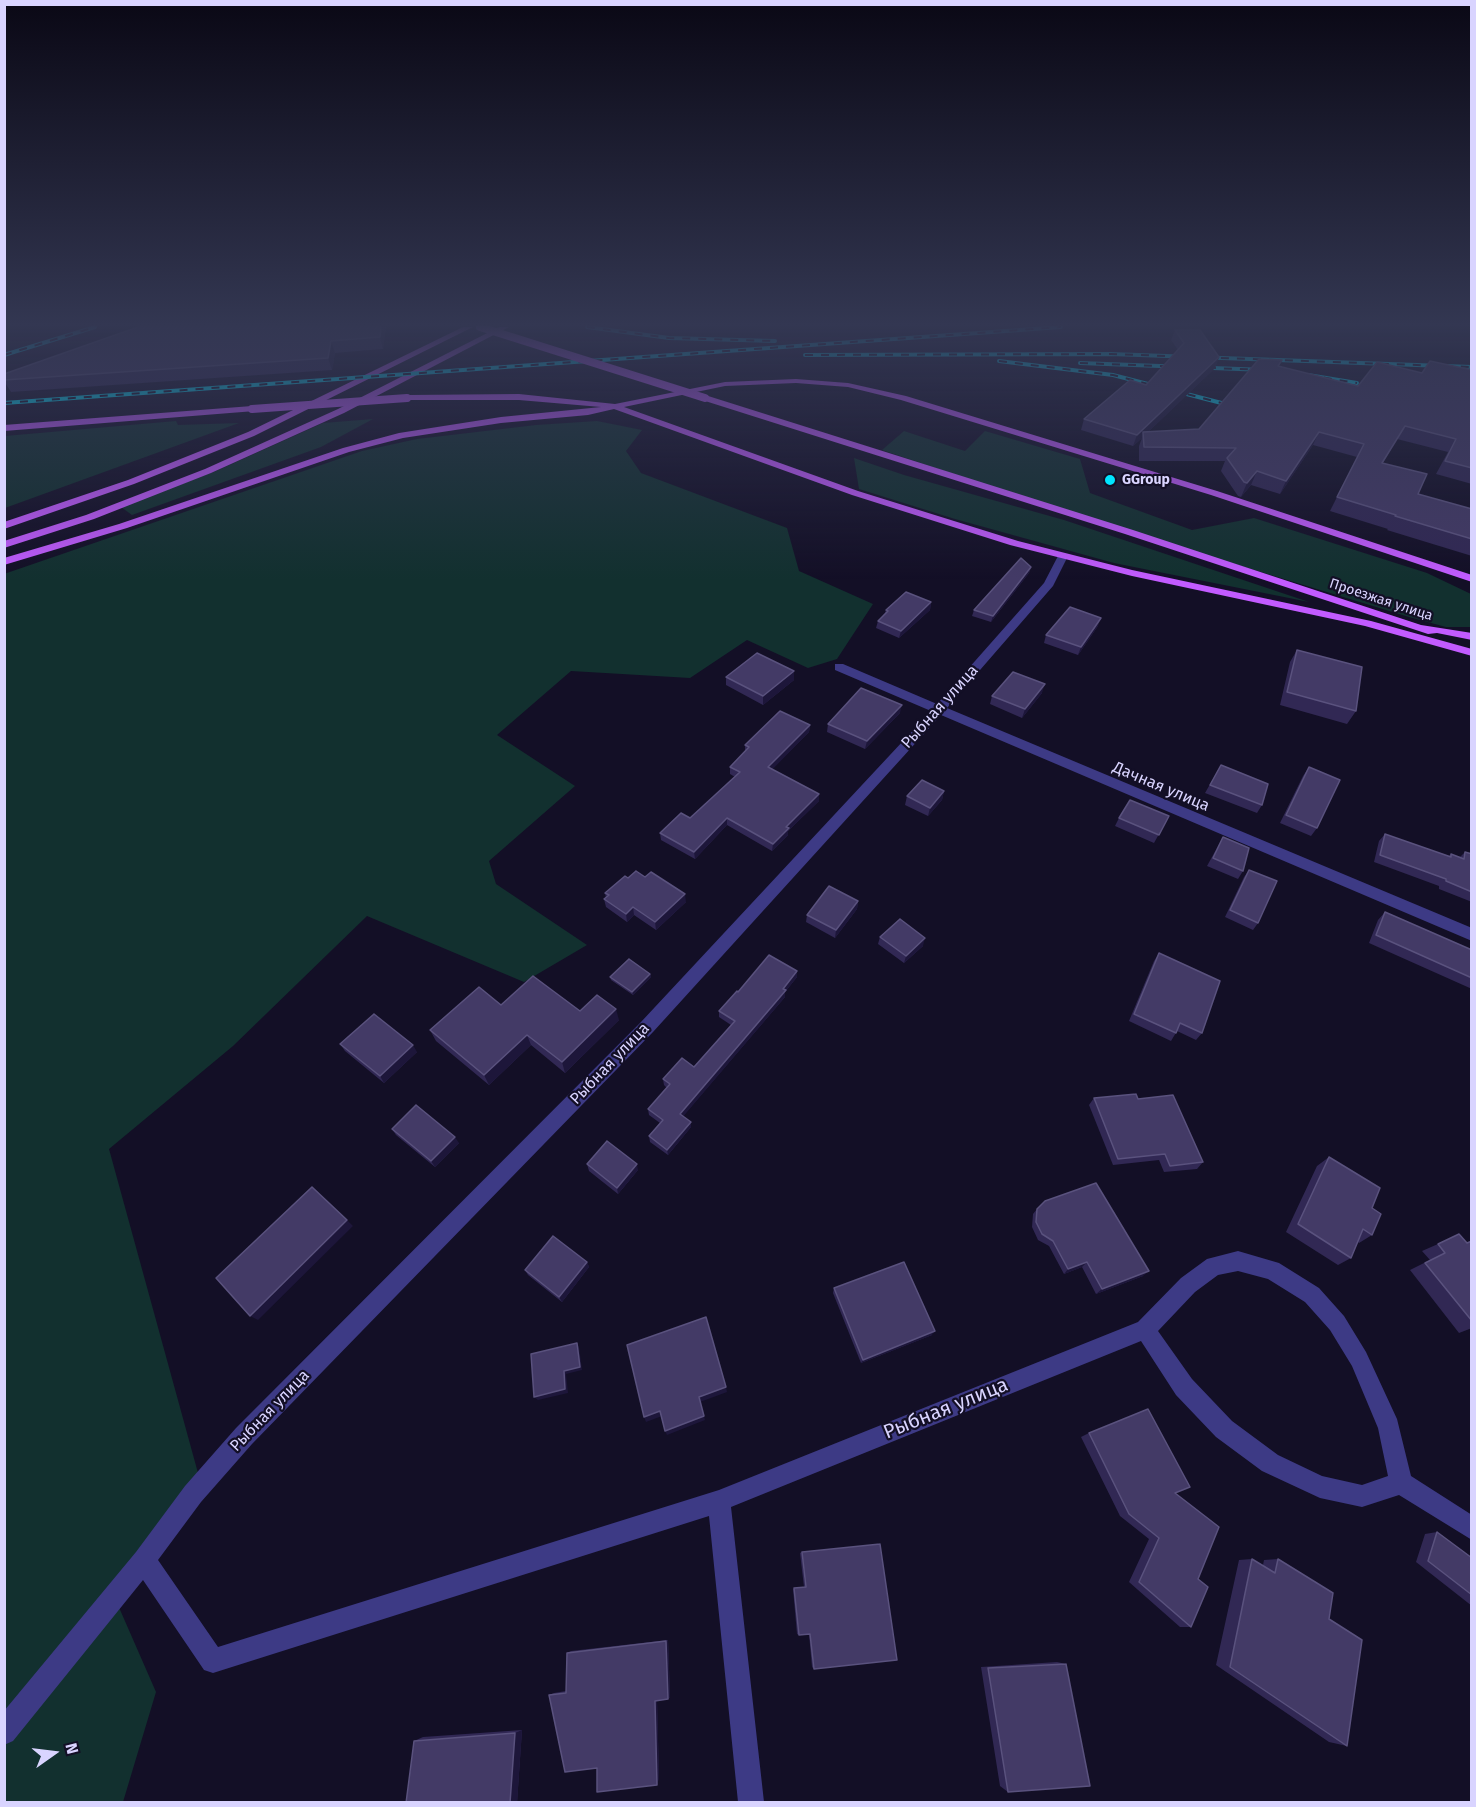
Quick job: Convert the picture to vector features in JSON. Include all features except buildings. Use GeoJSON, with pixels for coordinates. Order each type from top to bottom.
{"type":"FeatureCollection","features":[{"type":"Feature","properties":{"kind":"main road"},"geometry":{"type":"LineString","coordinates":[[4,428],[222,411]]}},
{"type":"Feature","properties":{"kind":"main road"},"geometry":{"type":"LineString","coordinates":[[4,526],[131,482],[251,434],[297,411]]}},
{"type":"Feature","properties":{"kind":"main road"},"geometry":{"type":"LineString","coordinates":[[4,545],[90,517],[208,471],[340,411]]}},
{"type":"Feature","properties":{"kind":"main road"},"geometry":{"type":"LineString","coordinates":[[4,562],[123,526],[323,458],[402,435],[501,420],[586,411]]}},
{"type":"Feature","properties":{"kind":"main road"},"geometry":{"type":"LineString","coordinates":[[628,411],[855,493],[1063,556],[1361,621],[1472,653]]}},
{"type":"Feature","properties":{"kind":"main road","name":"Проезжая улица"},"geometry":{"type":"LineString","coordinates":[[747,411],[1120,529],[1472,646]]}},
{"type":"Feature","properties":{"kind":"main road"},"geometry":{"type":"LineString","coordinates":[[948,411],[1090,454],[1472,579]]}},
{"type":"Feature","properties":{"kind":"main road"},"geometry":{"type":"LineString","coordinates":[[1427,564],[1472,585]]}},
{"type":"Feature","properties":{"kind":"main road"},"geometry":{"type":"LineString","coordinates":[[1389,618],[1472,637]]}},
{"type":"Feature","properties":{"kind":"street","name":"Рыбная улица"},"geometry":{"type":"LineString","coordinates":[[4,1732],[144,1560],[193,1494],[244,1436],[647,1027],[938,711],[1049,584],[1063,556]]}},
{"type":"Feature","properties":{"kind":"street","name":"Дачная улица"},"geometry":{"type":"LineString","coordinates":[[839,668],[1472,935]]}},
{"type":"Feature","properties":{"kind":"street","name":"Рыбная улица"},"geometry":{"type":"LineString","coordinates":[[144,1560],[213,1661],[719,1501],[1145,1329],[1188,1285],[1214,1266],[1238,1261],[1272,1270],[1282,1276],[1312,1295],[1337,1323],[1359,1359],[1389,1427],[1401,1483]]}},
{"type":"Feature","properties":{"kind":"street"},"geometry":{"type":"LineString","coordinates":[[1145,1329],[1184,1387],[1224,1429],[1270,1463],[1320,1487],[1362,1496],[1401,1483],[1472,1529]]}},
{"type":"Feature","properties":{"kind":"street"},"geometry":{"type":"LineString","coordinates":[[719,1501],[751,1803]]}},
{"type":"Feature","properties":{"kind":"green space"},"geometry":{"type":"Polygon","coordinates":[[[373,419],[321,447],[132,515],[121,507],[216,471],[323,423],[373,419]]]}},
{"type":"Feature","properties":{"kind":"green space"},"geometry":{"type":"Polygon","coordinates":[[[176,421],[178,425],[239,423],[5,508],[5,436],[176,421]]]}},
{"type":"Feature","properties":{"kind":"green space"},"geometry":{"type":"Polygon","coordinates":[[[597,421],[642,430],[626,451],[641,473],[787,528],[799,571],[873,604],[837,659],[808,668],[747,640],[690,678],[571,671],[497,735],[575,786],[489,861],[496,884],[587,945],[524,982],[367,916],[233,1046],[109,1149],[198,1473],[114,1596],[156,1692],[123,1802],[5,1802],[4,574],[362,451],[417,439],[536,425],[597,421]]]}},
{"type":"Feature","properties":{"kind":"green space"},"geometry":{"type":"Polygon","coordinates":[[[904,431],[965,451],[985,431],[1080,459],[1090,493],[1192,530],[1254,518],[1427,573],[1471,594],[1471,627],[1446,627],[1409,617],[1093,521],[882,450],[904,431]]]}},
{"type":"Feature","properties":{"kind":"green space"},"geometry":{"type":"Polygon","coordinates":[[[854,458],[904,475],[1064,520],[1309,602],[1114,563],[955,519],[859,489],[854,458]]]}},
{"type":"Feature","properties":{"kind":"place","name":"GGroup"},"geometry":{"type":"Point","coordinates":[1110,480]}}]}
